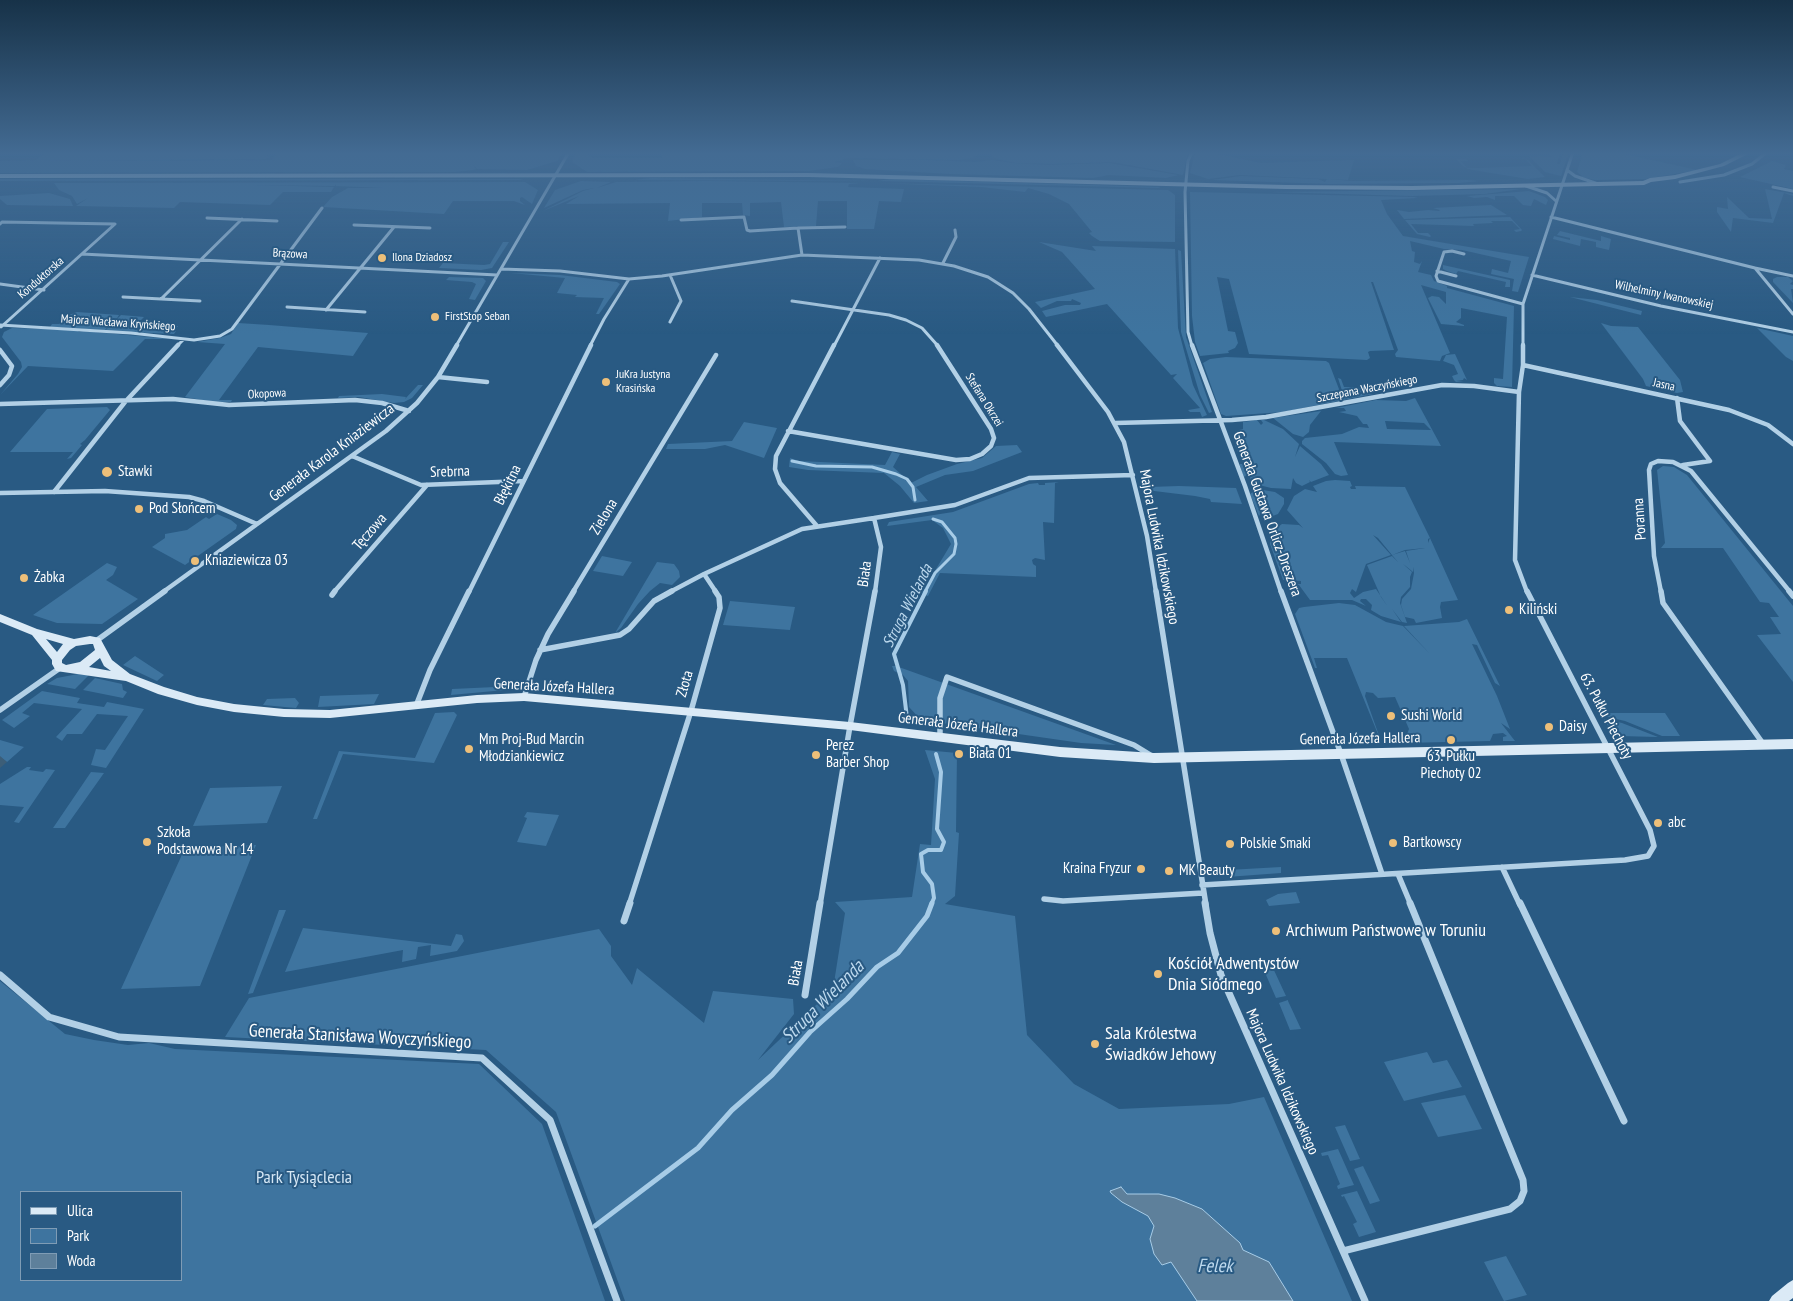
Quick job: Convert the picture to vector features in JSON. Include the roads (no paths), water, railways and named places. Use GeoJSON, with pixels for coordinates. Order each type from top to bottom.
{"type":"FeatureCollection","features":[{"type":"Feature","properties":{"kind":"main road"},"geometry":{"type":"LineString","coordinates":[[0,618],[35,632],[74,643]]}},
{"type":"Feature","properties":{"kind":"main road"},"geometry":{"type":"LineString","coordinates":[[35,632],[59,663]]}},
{"type":"Feature","properties":{"kind":"main road"},"geometry":{"type":"LineString","coordinates":[[59,663],[60,653],[74,643],[82,640],[98,646],[91,661],[74,669]]}},
{"type":"Feature","properties":{"kind":"main road","name":"Generała Józefa Hallera"},"geometry":{"type":"LineString","coordinates":[[98,646],[108,663],[127,677]]}},
{"type":"Feature","properties":{"kind":"main road","name":"Generała Józefa Hallera"},"geometry":{"type":"LineString","coordinates":[[59,663],[74,669],[127,677],[162,691],[196,701],[264,712],[330,714],[468,700],[524,697],[850,726],[1060,752],[1154,758],[1793,744]]}},
{"type":"Feature","properties":{"kind":"main road"},"geometry":{"type":"LineString","coordinates":[[1777,1301],[1793,1288]]}},
{"type":"Feature","properties":{"kind":"street"},"geometry":{"type":"LineString","coordinates":[[281,263],[318,213]]}},
{"type":"Feature","properties":{"kind":"street","name":"Generała Karola Kniaziewicza"},"geometry":{"type":"LineString","coordinates":[[98,646],[257,524],[386,431],[409,411],[438,377],[533,213]]}},
{"type":"Feature","properties":{"kind":"street","name":"Generała Gustawa Orlicz-Dreszera"},"geometry":{"type":"LineString","coordinates":[[1186,213],[1188,332],[1341,754],[1382,874]]}},
{"type":"Feature","properties":{"kind":"street","name":"63. Pułku Piechoty"},"geometry":{"type":"LineString","coordinates":[[1202,885],[1633,860],[1650,854],[1654,846],[1650,830],[1531,600],[1518,570],[1515,538],[1523,304],[1552,213]]}},
{"type":"Feature","properties":{"kind":"street"},"geometry":{"type":"LineString","coordinates":[[681,220],[744,217],[747,230],[750,231],[845,227]]}},
{"type":"Feature","properties":{"kind":"street"},"geometry":{"type":"LineString","coordinates":[[1551,217],[1693,251],[1762,270],[1793,276]]}},
{"type":"Feature","properties":{"kind":"street"},"geometry":{"type":"LineString","coordinates":[[207,218],[277,221]]}},
{"type":"Feature","properties":{"kind":"street"},"geometry":{"type":"LineString","coordinates":[[162,299],[242,220]]}},
{"type":"Feature","properties":{"kind":"street","name":"Konduktorska"},"geometry":{"type":"LineString","coordinates":[[1,223],[115,224],[44,290],[1,326]]}},
{"type":"Feature","properties":{"kind":"street"},"geometry":{"type":"LineString","coordinates":[[354,225],[430,228]]}},
{"type":"Feature","properties":{"kind":"street"},"geometry":{"type":"LineString","coordinates":[[326,310],[394,226]]}},
{"type":"Feature","properties":{"kind":"street"},"geometry":{"type":"LineString","coordinates":[[798,228],[802,255]]}},
{"type":"Feature","properties":{"kind":"street"},"geometry":{"type":"LineString","coordinates":[[943,263],[956,236],[955,230]]}},
{"type":"Feature","properties":{"kind":"street"},"geometry":{"type":"LineString","coordinates":[[1464,254],[1445,251],[1436,278],[1443,283],[1523,304]]}},
{"type":"Feature","properties":{"kind":"street","name":"Brązowa"},"geometry":{"type":"LineString","coordinates":[[82,254],[497,275]]}},
{"type":"Feature","properties":{"kind":"street","name":"Majora Ludwika Idzikowskiego"},"geometry":{"type":"LineString","coordinates":[[500,269],[560,271],[629,279],[670,275],[802,255],[880,258],[943,263],[988,277],[1017,296],[1116,423],[1124,442],[1147,536],[1203,893],[1210,933],[1221,975],[1365,1301]]}},
{"type":"Feature","properties":{"kind":"street"},"geometry":{"type":"LineString","coordinates":[[817,526],[786,492],[777,475],[776,456],[880,258]]}},
{"type":"Feature","properties":{"kind":"street","name":"Majora Wacława Kryńskiego"},"geometry":{"type":"LineString","coordinates":[[1,326],[131,333],[184,339],[211,338],[227,333],[232,328],[281,263]]}},
{"type":"Feature","properties":{"kind":"street"},"geometry":{"type":"LineString","coordinates":[[1755,268],[1793,314]]}},
{"type":"Feature","properties":{"kind":"street"},"geometry":{"type":"LineString","coordinates":[[1437,271],[1456,276]]}},
{"type":"Feature","properties":{"kind":"street"},"geometry":{"type":"LineString","coordinates":[[670,275],[681,301],[670,322]]}},
{"type":"Feature","properties":{"kind":"street","name":"Wilhelminy Iwanowskiej"},"geometry":{"type":"LineString","coordinates":[[1532,275],[1661,306],[1793,332]]}},
{"type":"Feature","properties":{"kind":"street","name":"Błękitna"},"geometry":{"type":"LineString","coordinates":[[416,706],[430,670],[604,319],[629,279]]}},
{"type":"Feature","properties":{"kind":"street"},"geometry":{"type":"LineString","coordinates":[[0,284],[44,290]]}},
{"type":"Feature","properties":{"kind":"street"},"geometry":{"type":"LineString","coordinates":[[123,297],[200,301]]}},
{"type":"Feature","properties":{"kind":"street","name":"Stefana Okrzei"},"geometry":{"type":"LineString","coordinates":[[788,431],[956,460],[977,457],[984,453],[992,444],[994,436],[992,429],[929,334],[917,325],[903,318],[883,314],[792,301]]}},
{"type":"Feature","properties":{"kind":"street"},"geometry":{"type":"LineString","coordinates":[[1786,305],[1793,306]]}},
{"type":"Feature","properties":{"kind":"street"},"geometry":{"type":"LineString","coordinates":[[287,307],[365,312]]}},
{"type":"Feature","properties":{"kind":"street"},"geometry":{"type":"LineString","coordinates":[[54,492],[125,402],[184,339]]}},
{"type":"Feature","properties":{"kind":"street"},"geometry":{"type":"LineString","coordinates":[[0,350],[12,366],[9,375],[0,385]]}},
{"type":"Feature","properties":{"kind":"street","name":"Zielona"},"geometry":{"type":"LineString","coordinates":[[524,697],[540,650],[716,355]]}},
{"type":"Feature","properties":{"kind":"street","name":"Jasna"},"geometry":{"type":"LineString","coordinates":[[1522,365],[1729,410],[1757,420],[1776,430],[1793,444]]}},
{"type":"Feature","properties":{"kind":"street"},"geometry":{"type":"LineString","coordinates":[[438,377],[487,382]]}},
{"type":"Feature","properties":{"kind":"street","name":"Szczepana Waczyńskiego"},"geometry":{"type":"LineString","coordinates":[[1116,423],[1219,420],[1311,410],[1442,385],[1466,385],[1519,392]]}},
{"type":"Feature","properties":{"kind":"street"},"geometry":{"type":"LineString","coordinates":[[1677,398],[1680,421],[1710,461],[1682,465]]}},
{"type":"Feature","properties":{"kind":"street","name":"Okopowa"},"geometry":{"type":"LineString","coordinates":[[0,404],[125,402],[173,399],[228,406],[355,400],[382,403],[409,411]]}},
{"type":"Feature","properties":{"kind":"street","name":"Srebrna"},"geometry":{"type":"LineString","coordinates":[[352,456],[419,484],[524,482]]}},
{"type":"Feature","properties":{"kind":"street","name":"Poranna"},"geometry":{"type":"LineString","coordinates":[[1682,465],[1663,461],[1655,462],[1649,467],[1654,556],[1662,603],[1764,745]]}},
{"type":"Feature","properties":{"kind":"street"},"geometry":{"type":"LineString","coordinates":[[1682,465],[1700,480],[1793,596]]}},
{"type":"Feature","properties":{"kind":"street"},"geometry":{"type":"LineString","coordinates":[[540,650],[620,635],[654,601],[704,574],[802,529],[955,505],[1015,482],[1032,478],[1133,475]]}},
{"type":"Feature","properties":{"kind":"street","name":"Tęczowa"},"geometry":{"type":"LineString","coordinates":[[332,595],[428,485]]}},
{"type":"Feature","properties":{"kind":"street"},"geometry":{"type":"LineString","coordinates":[[0,493],[131,492],[189,497],[204,501],[257,524]]}},
{"type":"Feature","properties":{"kind":"street","name":"Biała"},"geometry":{"type":"LineString","coordinates":[[805,996],[881,552],[874,518]]}},
{"type":"Feature","properties":{"kind":"street","name":"Złota"},"geometry":{"type":"LineString","coordinates":[[624,921],[690,711],[720,605],[719,597],[704,574]]}},
{"type":"Feature","properties":{"kind":"street"},"geometry":{"type":"LineString","coordinates":[[0,710],[59,663]]}},
{"type":"Feature","properties":{"kind":"street"},"geometry":{"type":"LineString","coordinates":[[940,738],[940,698],[947,677],[1134,745],[1154,758]]}},
{"type":"Feature","properties":{"kind":"street"},"geometry":{"type":"LineString","coordinates":[[1502,867],[1624,1121]]}},
{"type":"Feature","properties":{"kind":"street"},"geometry":{"type":"LineString","coordinates":[[1343,1251],[1510,1210],[1520,1201],[1524,1191],[1523,1180],[1398,874]]}},
{"type":"Feature","properties":{"kind":"street"},"geometry":{"type":"LineString","coordinates":[[1044,899],[1063,901],[1203,893]]}},
{"type":"Feature","properties":{"kind":"street","name":"Generała Stanisława Woyczyńskiego"},"geometry":{"type":"LineString","coordinates":[[0,975],[49,1016],[119,1037],[229,1045],[482,1058],[550,1120],[617,1301]]}},
{"type":"Feature","properties":{"kind":"water","name":"Felek"},"geometry":{"type":"Polygon","coordinates":[[[1121,1187],[1127,1194],[1159,1194],[1202,1209],[1240,1243],[1243,1250],[1269,1262],[1293,1301],[1197,1301],[1171,1262],[1162,1265],[1154,1254],[1150,1239],[1154,1226],[1148,1216],[1122,1202],[1110,1191],[1121,1187]]]}},
{"type":"Feature","properties":{"kind":"waterway","name":"Struga Wielanda"},"geometry":{"type":"LineString","coordinates":[[792,461],[816,466],[872,467],[896,474],[907,479],[913,487],[915,500]]}},
{"type":"Feature","properties":{"kind":"waterway","name":"Struga Wielanda"},"geometry":{"type":"LineString","coordinates":[[925,592],[935,573],[954,554],[956,544],[955,538],[942,522],[933,519]]}},
{"type":"Feature","properties":{"kind":"waterway","name":"Struga Wielanda"},"geometry":{"type":"LineString","coordinates":[[907,718],[903,685],[894,654],[926,591]]}},
{"type":"Feature","properties":{"kind":"waterway","name":"Struga Wielanda"},"geometry":{"type":"LineString","coordinates":[[931,905],[934,898],[932,884],[923,872],[921,854],[928,850],[941,850],[944,842],[937,829],[941,772],[936,754]]}},
{"type":"Feature","properties":{"kind":"waterway","name":"Struga Wielanda"},"geometry":{"type":"LineString","coordinates":[[595,1226],[698,1148],[732,1110],[772,1075],[810,1032],[847,999],[877,967],[898,953],[927,916],[932,903]]}},
{"type":"Feature","properties":{"kind":"place","name":"Ilona Dziadosz"},"geometry":{"type":"Point","coordinates":[382,258]}},
{"type":"Feature","properties":{"kind":"place","name":"FirstStop Seban"},"geometry":{"type":"Point","coordinates":[435,317]}},
{"type":"Feature","properties":{"kind":"place","name":"JuKra Justyna Krasińska"},"geometry":{"type":"Point","coordinates":[606,382]}},
{"type":"Feature","properties":{"kind":"place","name":"Stawki"},"geometry":{"type":"Point","coordinates":[107,472]}},
{"type":"Feature","properties":{"kind":"place","name":"Pod Słońcem"},"geometry":{"type":"Point","coordinates":[139,509]}},
{"type":"Feature","properties":{"kind":"place","name":"Kniaziewicza 03"},"geometry":{"type":"Point","coordinates":[195,561]}},
{"type":"Feature","properties":{"kind":"place","name":"Żabka"},"geometry":{"type":"Point","coordinates":[24,578]}},
{"type":"Feature","properties":{"kind":"place","name":"Kiliński"},"geometry":{"type":"Point","coordinates":[1509,610]}},
{"type":"Feature","properties":{"kind":"place","name":"Sushi World"},"geometry":{"type":"Point","coordinates":[1391,716]}},
{"type":"Feature","properties":{"kind":"place","name":"Daisy"},"geometry":{"type":"Point","coordinates":[1549,727]}},
{"type":"Feature","properties":{"kind":"place","name":"63. Pułku Piechoty 02"},"geometry":{"type":"Point","coordinates":[1451,740]}},
{"type":"Feature","properties":{"kind":"place","name":"Mm Proj-Bud Marcin Młodziankiewicz"},"geometry":{"type":"Point","coordinates":[469,749]}},
{"type":"Feature","properties":{"kind":"place","name":"Biała 01"},"geometry":{"type":"Point","coordinates":[959,754]}},
{"type":"Feature","properties":{"kind":"place","name":"Perez Barber Shop"},"geometry":{"type":"Point","coordinates":[816,755]}},
{"type":"Feature","properties":{"kind":"place","name":"abc"},"geometry":{"type":"Point","coordinates":[1658,823]}},
{"type":"Feature","properties":{"kind":"place","name":"Szkoła Podstawowa Nr 14"},"geometry":{"type":"Point","coordinates":[147,842]}},
{"type":"Feature","properties":{"kind":"place","name":"Bartkowscy"},"geometry":{"type":"Point","coordinates":[1393,843]}},
{"type":"Feature","properties":{"kind":"place","name":"Polskie Smaki"},"geometry":{"type":"Point","coordinates":[1230,844]}},
{"type":"Feature","properties":{"kind":"place","name":"Kraina Fryzur"},"geometry":{"type":"Point","coordinates":[1141,869]}},
{"type":"Feature","properties":{"kind":"place","name":"MK Beauty"},"geometry":{"type":"Point","coordinates":[1169,871]}},
{"type":"Feature","properties":{"kind":"place","name":"Archiwum Państwowe w Toruniu"},"geometry":{"type":"Point","coordinates":[1276,931]}},
{"type":"Feature","properties":{"kind":"place","name":"Kościół Adwentystów Dnia Siódmego"},"geometry":{"type":"Point","coordinates":[1158,974]}},
{"type":"Feature","properties":{"kind":"place","name":"Sala Królestwa Świadków Jehowy"},"geometry":{"type":"Point","coordinates":[1095,1044]}},
{"type":"Feature","properties":{"kind":"park label","name":"Park Tysiąclecia"},"geometry":{"type":"Point","coordinates":[304,1178]}}]}
